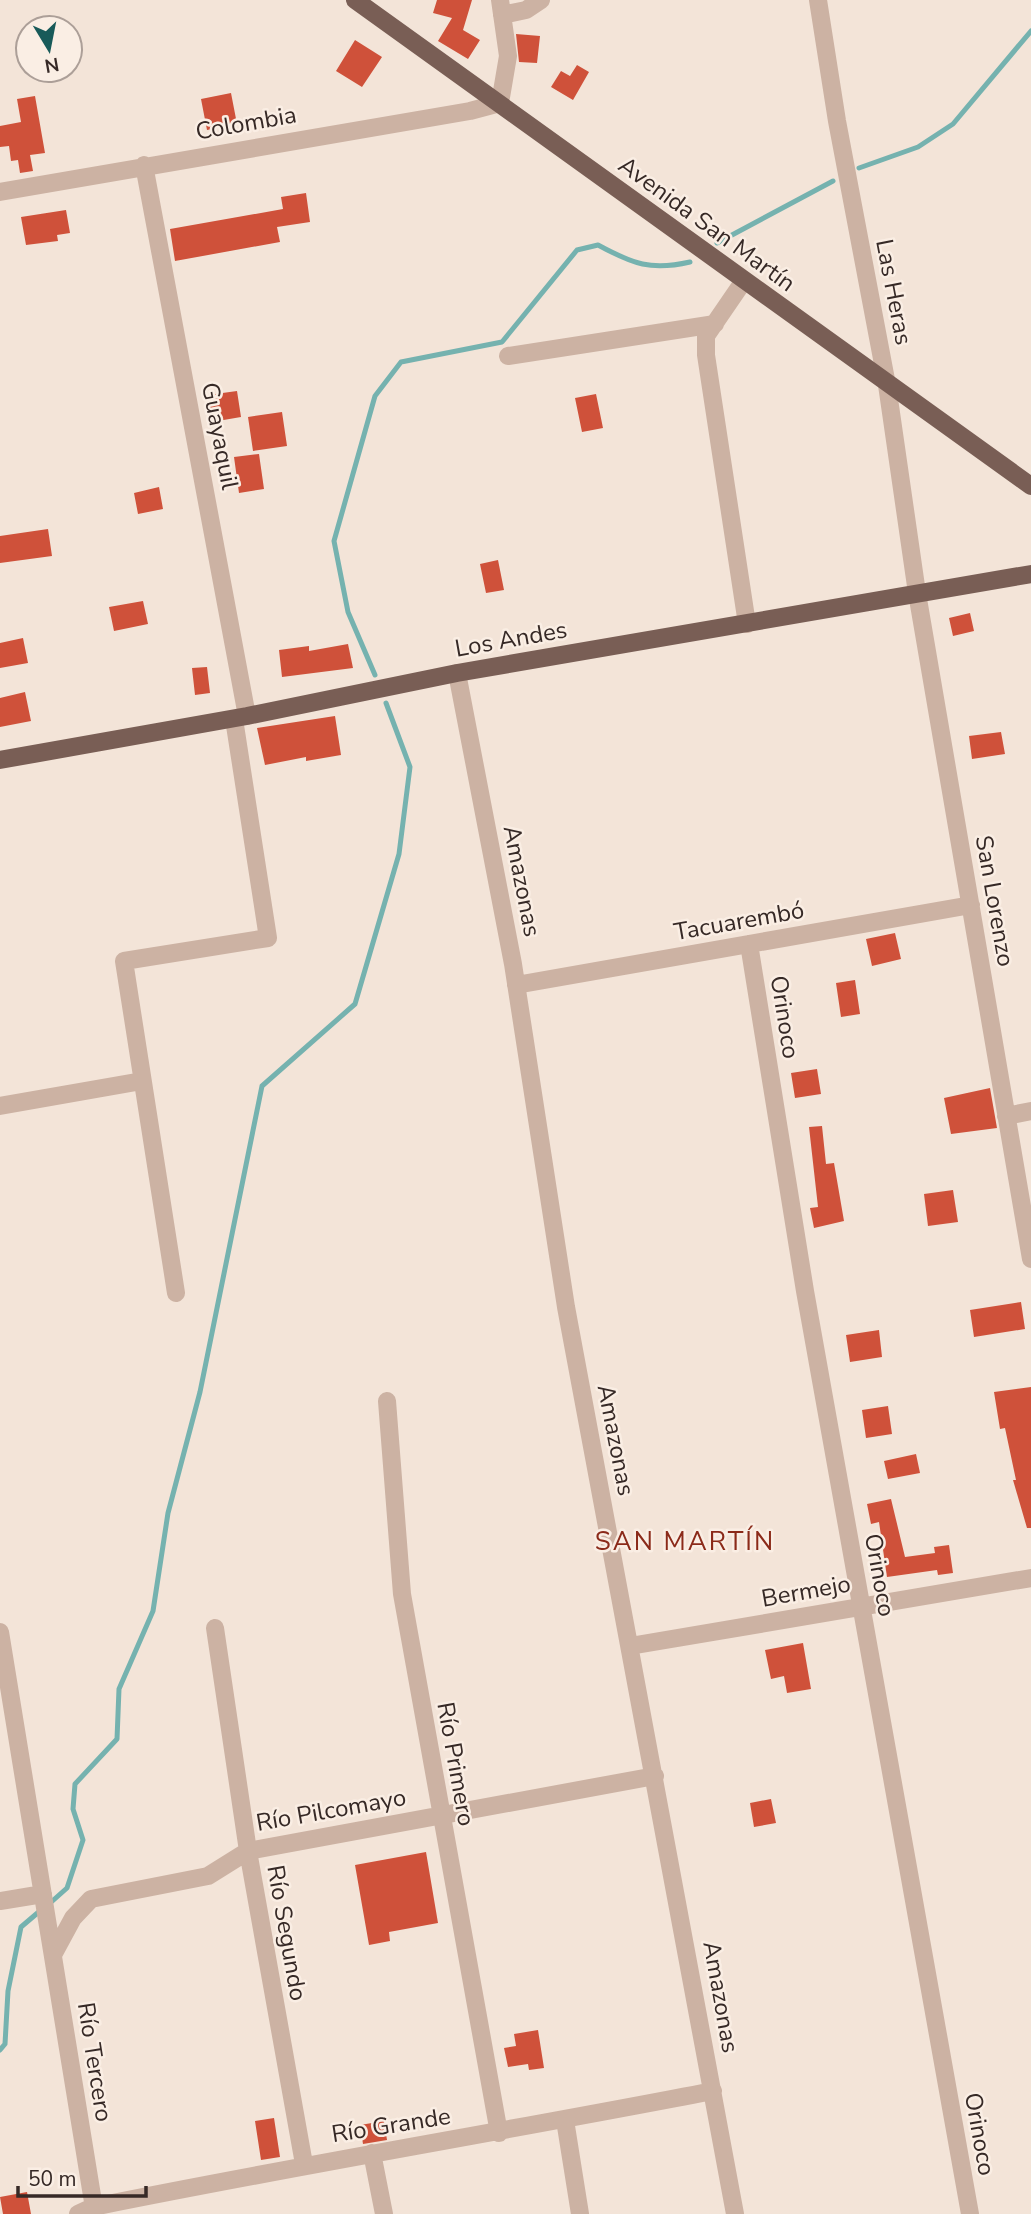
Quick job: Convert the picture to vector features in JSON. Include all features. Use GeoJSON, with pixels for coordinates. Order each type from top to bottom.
{"type":"FeatureCollection","features":[{"type":"Feature","properties":{"kind":"main road","name":"Avenida San Martín"},"geometry":{"type":"LineString","coordinates":[[355,0],[743,282],[1031,486]]}},
{"type":"Feature","properties":{"kind":"main road","name":"Los Andes"},"geometry":{"type":"LineString","coordinates":[[0,760],[240,718],[457,673],[1031,573]]}},
{"type":"Feature","properties":{"kind":"street"},"geometry":{"type":"LineString","coordinates":[[500,103],[508,56],[501,8],[526,9],[541,0]]}},
{"type":"Feature","properties":{"kind":"street","name":"Las Heras"},"geometry":{"type":"LineString","coordinates":[[818,0],[837,121],[887,384],[917,593]]}},
{"type":"Feature","properties":{"kind":"street","name":"Colombia"},"geometry":{"type":"LineString","coordinates":[[0,192],[144,165],[470,111],[500,103]]}},
{"type":"Feature","properties":{"kind":"street","name":"Guayaquil"},"geometry":{"type":"LineString","coordinates":[[142,1081],[124,961],[268,938],[240,718],[144,165]]}},
{"type":"Feature","properties":{"kind":"street"},"geometry":{"type":"LineString","coordinates":[[743,282],[706,336],[706,355],[747,624]]}},
{"type":"Feature","properties":{"kind":"street"},"geometry":{"type":"LineString","coordinates":[[508,356],[715,324]]}},
{"type":"Feature","properties":{"kind":"street","name":"San Lorenzo"},"geometry":{"type":"LineString","coordinates":[[917,593],[1031,1259]]}},
{"type":"Feature","properties":{"kind":"street","name":"Amazonas"},"geometry":{"type":"LineString","coordinates":[[457,673],[516,985],[566,1307],[734,2214]]}},
{"type":"Feature","properties":{"kind":"street","name":"Tacuarembó"},"geometry":{"type":"LineString","coordinates":[[516,985],[971,905]]}},
{"type":"Feature","properties":{"kind":"street","name":"Orinoco"},"geometry":{"type":"LineString","coordinates":[[748,944],[860,1607],[970,2214]]}},
{"type":"Feature","properties":{"kind":"street"},"geometry":{"type":"LineString","coordinates":[[0,1106],[142,1081],[176,1293]]}},
{"type":"Feature","properties":{"kind":"street"},"geometry":{"type":"LineString","coordinates":[[1006,1116],[1031,1111]]}},
{"type":"Feature","properties":{"kind":"street","name":"Río Primero"},"geometry":{"type":"LineString","coordinates":[[387,1401],[402,1594],[499,2133]]}},
{"type":"Feature","properties":{"kind":"street","name":"Bermejo"},"geometry":{"type":"LineString","coordinates":[[630,1646],[1031,1578]]}},
{"type":"Feature","properties":{"kind":"street","name":"Río Segundo"},"geometry":{"type":"LineString","coordinates":[[215,1628],[248,1851],[304,2164]]}},
{"type":"Feature","properties":{"kind":"street","name":"Río Tercero"},"geometry":{"type":"LineString","coordinates":[[0,1632],[6,1693],[47,1917],[88,2212]]}},
{"type":"Feature","properties":{"kind":"street","name":"Río Pilcomayo"},"geometry":{"type":"LineString","coordinates":[[52,1955],[73,1918],[91,1899],[208,1876],[248,1851],[655,1776]]}},
{"type":"Feature","properties":{"kind":"street"},"geometry":{"type":"LineString","coordinates":[[0,1900],[43,1894]]}},
{"type":"Feature","properties":{"kind":"street","name":"Río Grande"},"geometry":{"type":"LineString","coordinates":[[88,2212],[304,2164],[499,2133],[713,2091]]}},
{"type":"Feature","properties":{"kind":"street"},"geometry":{"type":"LineString","coordinates":[[565,2120],[580,2214]]}},
{"type":"Feature","properties":{"kind":"street"},"geometry":{"type":"LineString","coordinates":[[372,2153],[384,2214]]}},
{"type":"Feature","properties":{"kind":"building"},"geometry":{"type":"Polygon","coordinates":[[[437,0],[472,0],[463,30],[480,40],[468,59],[438,41],[452,18],[433,13],[437,0]]]}},
{"type":"Feature","properties":{"kind":"building"},"geometry":{"type":"Polygon","coordinates":[[[516,34],[540,36],[537,63],[519,62],[516,34]]]}},
{"type":"Feature","properties":{"kind":"building"},"geometry":{"type":"Polygon","coordinates":[[[355,40],[382,57],[362,87],[336,71],[355,40]]]}},
{"type":"Feature","properties":{"kind":"building"},"geometry":{"type":"Polygon","coordinates":[[[577,65],[589,72],[573,100],[551,87],[561,71],[570,76],[577,65]]]}},
{"type":"Feature","properties":{"kind":"building"},"geometry":{"type":"Polygon","coordinates":[[[231,93],[237,124],[207,130],[201,99],[231,93]]]}},
{"type":"Feature","properties":{"kind":"building"},"geometry":{"type":"Polygon","coordinates":[[[35,96],[45,153],[30,155],[33,171],[20,173],[18,160],[11,161],[9,146],[0,147],[0,126],[21,122],[17,99],[35,96]]]}},
{"type":"Feature","properties":{"kind":"building"},"geometry":{"type":"Polygon","coordinates":[[[306,193],[310,222],[277,227],[280,242],[175,261],[170,229],[283,209],[281,197],[306,193]]]}},
{"type":"Feature","properties":{"kind":"building"},"geometry":{"type":"Polygon","coordinates":[[[66,210],[70,233],[57,235],[58,241],[26,245],[21,217],[66,210]]]}},
{"type":"Feature","properties":{"kind":"building"},"geometry":{"type":"Polygon","coordinates":[[[237,391],[241,417],[212,422],[208,395],[237,391]]]}},
{"type":"Feature","properties":{"kind":"building"},"geometry":{"type":"Polygon","coordinates":[[[596,394],[603,428],[582,432],[575,398],[596,394]]]}},
{"type":"Feature","properties":{"kind":"building"},"geometry":{"type":"Polygon","coordinates":[[[282,412],[287,446],[253,451],[248,417],[282,412]]]}},
{"type":"Feature","properties":{"kind":"building"},"geometry":{"type":"Polygon","coordinates":[[[259,454],[264,489],[239,493],[234,457],[259,454]]]}},
{"type":"Feature","properties":{"kind":"building"},"geometry":{"type":"Polygon","coordinates":[[[159,487],[163,509],[138,514],[134,493],[159,487]]]}},
{"type":"Feature","properties":{"kind":"building"},"geometry":{"type":"Polygon","coordinates":[[[48,529],[52,556],[0,563],[0,536],[48,529]]]}},
{"type":"Feature","properties":{"kind":"building"},"geometry":{"type":"Polygon","coordinates":[[[498,560],[504,590],[486,593],[480,564],[498,560]]]}},
{"type":"Feature","properties":{"kind":"building"},"geometry":{"type":"Polygon","coordinates":[[[143,601],[148,624],[114,631],[109,607],[143,601]]]}},
{"type":"Feature","properties":{"kind":"building"},"geometry":{"type":"Polygon","coordinates":[[[970,613],[974,631],[953,636],[949,618],[970,613]]]}},
{"type":"Feature","properties":{"kind":"building"},"geometry":{"type":"Polygon","coordinates":[[[23,638],[28,663],[0,668],[0,643],[23,638]]]}},
{"type":"Feature","properties":{"kind":"building"},"geometry":{"type":"Polygon","coordinates":[[[348,644],[353,668],[282,677],[279,650],[309,646],[309,651],[348,644]]]}},
{"type":"Feature","properties":{"kind":"building"},"geometry":{"type":"Polygon","coordinates":[[[207,667],[210,693],[195,695],[192,668],[207,667]]]}},
{"type":"Feature","properties":{"kind":"building"},"geometry":{"type":"Polygon","coordinates":[[[25,692],[31,721],[0,727],[0,698],[25,692]]]}},
{"type":"Feature","properties":{"kind":"building"},"geometry":{"type":"Polygon","coordinates":[[[335,716],[341,755],[306,761],[306,757],[265,765],[257,728],[335,716]]]}},
{"type":"Feature","properties":{"kind":"building"},"geometry":{"type":"Polygon","coordinates":[[[1001,732],[1005,754],[972,759],[969,736],[1001,732]]]}},
{"type":"Feature","properties":{"kind":"building"},"geometry":{"type":"Polygon","coordinates":[[[895,933],[901,959],[872,966],[866,939],[895,933]]]}},
{"type":"Feature","properties":{"kind":"building"},"geometry":{"type":"Polygon","coordinates":[[[855,980],[860,1014],[841,1017],[836,983],[855,980]]]}},
{"type":"Feature","properties":{"kind":"building"},"geometry":{"type":"Polygon","coordinates":[[[817,1069],[821,1094],[795,1098],[791,1073],[817,1069]]]}},
{"type":"Feature","properties":{"kind":"building"},"geometry":{"type":"Polygon","coordinates":[[[990,1088],[997,1128],[951,1134],[944,1098],[990,1088]]]}},
{"type":"Feature","properties":{"kind":"building"},"geometry":{"type":"Polygon","coordinates":[[[822,1126],[826,1164],[834,1163],[844,1221],[814,1228],[810,1208],[818,1207],[809,1127],[822,1126]]]}},
{"type":"Feature","properties":{"kind":"building"},"geometry":{"type":"Polygon","coordinates":[[[953,1190],[958,1222],[928,1226],[924,1194],[953,1190]]]}},
{"type":"Feature","properties":{"kind":"building"},"geometry":{"type":"Polygon","coordinates":[[[1021,1302],[1025,1329],[974,1337],[970,1310],[1021,1302]]]}},
{"type":"Feature","properties":{"kind":"building"},"geometry":{"type":"Polygon","coordinates":[[[879,1330],[882,1357],[850,1362],[846,1335],[879,1330]]]}},
{"type":"Feature","properties":{"kind":"building"},"geometry":{"type":"Polygon","coordinates":[[[1031,1387],[1031,1528],[1027,1528],[1013,1480],[1016,1480],[1005,1428],[1000,1429],[994,1392],[1031,1387]]]}},
{"type":"Feature","properties":{"kind":"building"},"geometry":{"type":"Polygon","coordinates":[[[888,1406],[892,1434],[866,1438],[862,1410],[888,1406]]]}},
{"type":"Feature","properties":{"kind":"building"},"geometry":{"type":"Polygon","coordinates":[[[916,1454],[920,1473],[888,1479],[884,1461],[916,1454]]]}},
{"type":"Feature","properties":{"kind":"building"},"geometry":{"type":"Polygon","coordinates":[[[891,1499],[905,1557],[935,1553],[934,1547],[949,1545],[953,1573],[938,1575],[937,1570],[887,1577],[879,1522],[871,1524],[867,1504],[891,1499]]]}},
{"type":"Feature","properties":{"kind":"building"},"geometry":{"type":"Polygon","coordinates":[[[803,1643],[811,1689],[787,1693],[784,1676],[771,1679],[765,1650],[803,1643]]]}},
{"type":"Feature","properties":{"kind":"building"},"geometry":{"type":"Polygon","coordinates":[[[771,1799],[776,1823],[754,1827],[750,1803],[771,1799]]]}},
{"type":"Feature","properties":{"kind":"building"},"geometry":{"type":"Polygon","coordinates":[[[426,1852],[438,1923],[389,1932],[390,1941],[369,1945],[355,1865],[426,1852]]]}},
{"type":"Feature","properties":{"kind":"building"},"geometry":{"type":"Polygon","coordinates":[[[538,2030],[544,2068],[529,2070],[528,2064],[508,2067],[504,2048],[516,2046],[514,2034],[538,2030]]]}},
{"type":"Feature","properties":{"kind":"building"},"geometry":{"type":"Polygon","coordinates":[[[274,2118],[280,2157],[261,2160],[255,2121],[274,2118]]]}},
{"type":"Feature","properties":{"kind":"building"},"geometry":{"type":"Polygon","coordinates":[[[384,2121],[387,2140],[363,2144],[360,2125],[384,2121]]]}},
{"type":"Feature","properties":{"kind":"building"},"geometry":{"type":"Polygon","coordinates":[[[27,2192],[31,2214],[3,2214],[0,2197],[27,2192]]]}},
{"type":"Feature","properties":{"kind":"waterway"},"geometry":{"type":"LineString","coordinates":[[859,168],[918,147],[953,124],[1031,31]]}},
{"type":"Feature","properties":{"kind":"waterway"},"geometry":{"type":"LineString","coordinates":[[717,243],[833,181]]}},
{"type":"Feature","properties":{"kind":"waterway"},"geometry":{"type":"LineString","coordinates":[[375,675],[348,612],[334,541],[375,396],[401,362],[502,342],[577,250],[598,245],[632,261],[653,266],[690,262]]}},
{"type":"Feature","properties":{"kind":"waterway"},"geometry":{"type":"LineString","coordinates":[[49,1904],[67,1888],[83,1840],[73,1809],[75,1784],[117,1739],[119,1689],[153,1611],[168,1513],[200,1392],[262,1086],[355,1004],[399,854],[410,767],[386,703]]}},
{"type":"Feature","properties":{"kind":"waterway"},"geometry":{"type":"LineString","coordinates":[[0,2050],[5,2044],[8,1991],[21,1927],[41,1910]]}},
{"type":"Feature","properties":{"kind":"district","name":"SAN MARTÍN"},"geometry":{"type":"Point","coordinates":[685,1541]}}]}
